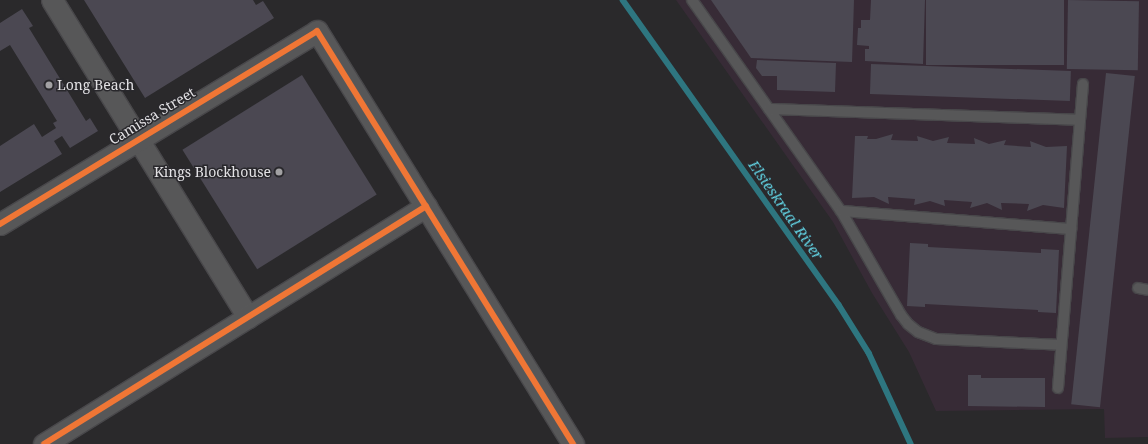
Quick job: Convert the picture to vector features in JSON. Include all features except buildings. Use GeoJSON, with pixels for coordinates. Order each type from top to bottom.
{"type":"FeatureCollection","features":[{"type":"Feature","properties":{"kind":"street"},"geometry":{"type":"LineString","coordinates":[[52,0],[248,317]]}},
{"type":"Feature","properties":{"kind":"street","name":"Camissa Street"},"geometry":{"type":"LineString","coordinates":[[0,224],[138,138],[317,31],[426,206]]}},
{"type":"Feature","properties":{"kind":"street"},"geometry":{"type":"LineString","coordinates":[[44,444],[426,206],[573,444]]}},
{"type":"Feature","properties":{"kind":"lane"},"geometry":{"type":"LineString","coordinates":[[692,0],[841,210],[900,315],[918,332],[936,339],[1061,345]]}},
{"type":"Feature","properties":{"kind":"lane"},"geometry":{"type":"LineString","coordinates":[[1058,388],[1083,84]]}},
{"type":"Feature","properties":{"kind":"lane"},"geometry":{"type":"LineString","coordinates":[[769,109],[1080,120]]}},
{"type":"Feature","properties":{"kind":"lane"},"geometry":{"type":"LineString","coordinates":[[841,210],[1071,230]]}},
{"type":"Feature","properties":{"kind":"shaded area"},"geometry":{"type":"Polygon","coordinates":[[[676,0],[1148,0],[1148,437],[1105,438],[1104,409],[936,411],[909,352],[872,293],[833,222],[676,0]]]}},
{"type":"Feature","properties":{"kind":"waterway","name":"Elsieskraal River"},"geometry":{"type":"LineString","coordinates":[[623,0],[839,305],[869,353],[911,444]]}},
{"type":"Feature","properties":{"kind":"cycle path"},"geometry":{"type":"LineString","coordinates":[[0,224],[317,31],[573,444]]}},
{"type":"Feature","properties":{"kind":"cycle path"},"geometry":{"type":"LineString","coordinates":[[44,444],[426,206]]}},
{"type":"Feature","properties":{"kind":"place","name":"Long Beach"},"geometry":{"type":"Point","coordinates":[49,85]}},
{"type":"Feature","properties":{"kind":"place","name":"Kings Blockhouse"},"geometry":{"type":"Point","coordinates":[279,172]}}]}
